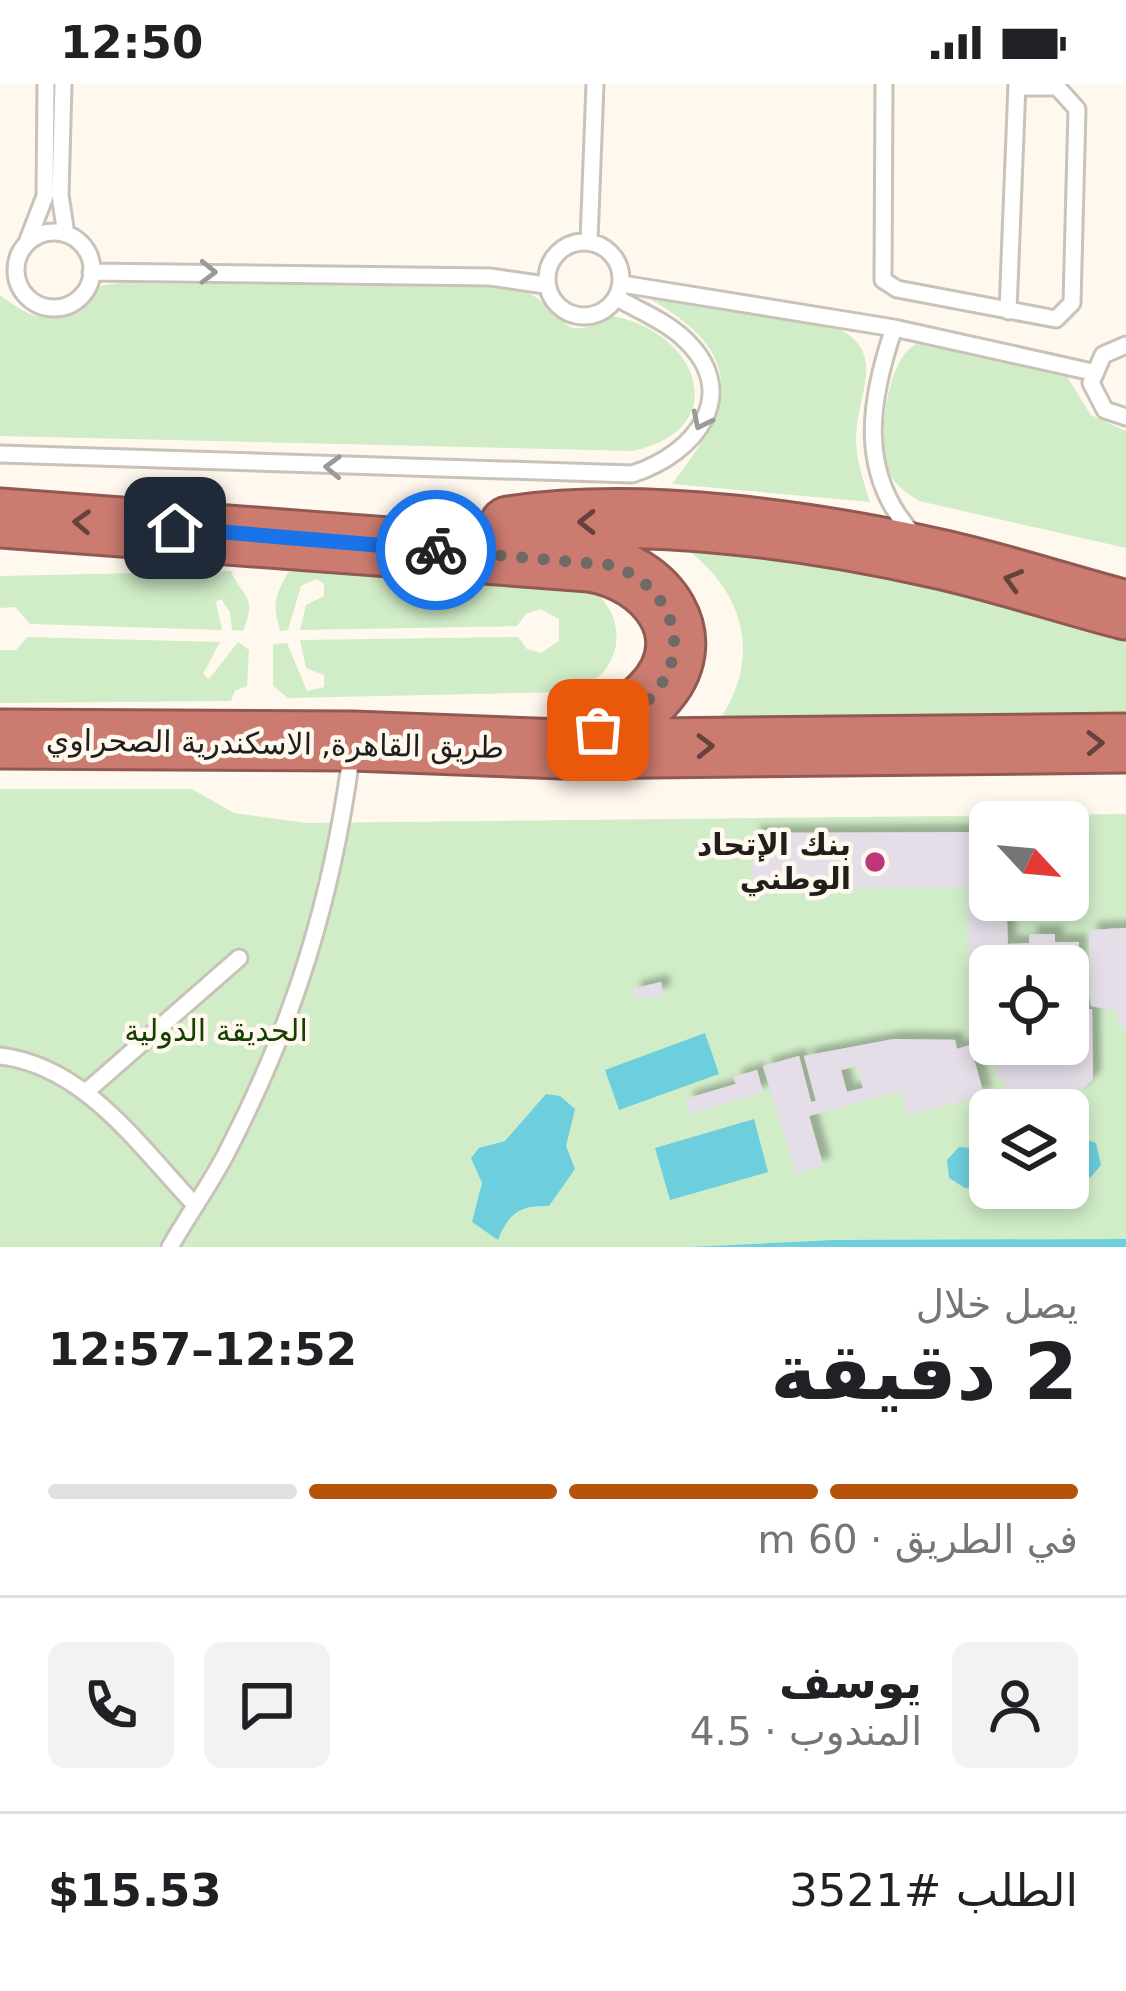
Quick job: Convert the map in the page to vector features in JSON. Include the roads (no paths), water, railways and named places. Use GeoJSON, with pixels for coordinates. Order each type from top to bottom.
{"type":"FeatureCollection","features":[{"type":"Feature","properties":{"kind":"highway"},"geometry":{"type":"LineString","coordinates":[[0,518],[610,565],[645,581],[668,611],[674,648],[662,684],[633,711],[562,749]]}},
{"type":"Feature","properties":{"kind":"highway"},"geometry":{"type":"LineString","coordinates":[[450,552],[485,532],[523,524],[654,522],[791,535],[939,559],[1126,610]]}},
{"type":"Feature","properties":{"kind":"highway","name":"طريق القاهرة, الاسكندرية الصحراوي"},"geometry":{"type":"LineString","coordinates":[[0,739],[353,741],[562,749],[1126,742]]}},
{"type":"Feature","properties":{"kind":"lane"},"geometry":{"type":"LineString","coordinates":[[26,244],[52,232],[66,234],[85,249],[92,272],[82,296],[59,308],[46,308],[24,294],[8,269],[26,244],[45,196],[46,84]]}},
{"type":"Feature","properties":{"kind":"lane"},"geometry":{"type":"LineString","coordinates":[[63,84],[59,195],[66,234]]}},
{"type":"Feature","properties":{"kind":"lane"},"geometry":{"type":"LineString","coordinates":[[589,242],[596,84]]}},
{"type":"Feature","properties":{"kind":"lane"},"geometry":{"type":"LineString","coordinates":[[884,84],[884,280],[897,290],[1008,311],[1056,319],[1072,303],[1077,109],[1057,87],[1017,85],[1008,311]]}},
{"type":"Feature","properties":{"kind":"lane"},"geometry":{"type":"LineString","coordinates":[[589,242],[614,256],[619,291],[607,309],[579,317],[554,302],[545,285],[551,260],[561,249],[589,242]]}},
{"type":"Feature","properties":{"kind":"lane"},"geometry":{"type":"LineString","coordinates":[[92,272],[490,277],[545,285]]}},
{"type":"Feature","properties":{"kind":"lane"},"geometry":{"type":"LineString","coordinates":[[619,291],[894,328],[1092,372]]}},
{"type":"Feature","properties":{"kind":"lane"},"geometry":{"type":"LineString","coordinates":[[0,454],[632,473],[657,466],[688,446],[702,424],[711,386],[704,363],[684,338],[619,291]]}},
{"type":"Feature","properties":{"kind":"lane"},"geometry":{"type":"LineString","coordinates":[[894,328],[874,399],[874,463],[898,516],[939,559]]}},
{"type":"Feature","properties":{"kind":"lane"},"geometry":{"type":"LineString","coordinates":[[1126,345],[1103,355],[1092,372],[1098,403],[1126,417]]}},
{"type":"Feature","properties":{"kind":"lane"},"geometry":{"type":"LineString","coordinates":[[170,1247],[249,1107],[312,949],[334,873],[353,741]]}},
{"type":"Feature","properties":{"kind":"lane"},"geometry":{"type":"LineString","coordinates":[[87,1091],[239,958]]}},
{"type":"Feature","properties":{"kind":"lane"},"geometry":{"type":"LineString","coordinates":[[0,1055],[51,1069],[87,1091],[195,1204]]}},
{"type":"Feature","properties":{"kind":"water"},"geometry":{"type":"Polygon","coordinates":[[[705,1033],[719,1074],[619,1110],[605,1070],[705,1033]]]}},
{"type":"Feature","properties":{"kind":"water"},"geometry":{"type":"Polygon","coordinates":[[[546,1094],[560,1096],[575,1109],[566,1146],[575,1169],[549,1206],[516,1212],[498,1240],[472,1222],[482,1183],[471,1158],[479,1148],[505,1141],[546,1094]]]}},
{"type":"Feature","properties":{"kind":"water"},"geometry":{"type":"Polygon","coordinates":[[[754,1119],[768,1172],[670,1200],[655,1148],[754,1119]]]}},
{"type":"Feature","properties":{"kind":"water"},"geometry":{"type":"Polygon","coordinates":[[[1089,1140],[1096,1143],[1101,1165],[1091,1177],[1089,1140]]]}},
{"type":"Feature","properties":{"kind":"water"},"geometry":{"type":"Polygon","coordinates":[[[959,1147],[969,1148],[969,1188],[949,1178],[947,1160],[959,1147]]]}},
{"type":"Feature","properties":{"kind":"water"},"geometry":{"type":"Polygon","coordinates":[[[1126,1239],[1126,1247],[691,1247],[834,1240],[1126,1239]]]}},
{"type":"Feature","properties":{"kind":"place","name":"بنك الإتحاد الوطني"},"geometry":{"type":"Point","coordinates":[875,862]}},
{"type":"Feature","properties":{"kind":"park label","name":"الحديقة الدولية"},"geometry":{"type":"Point","coordinates":[216,1031]}}]}
